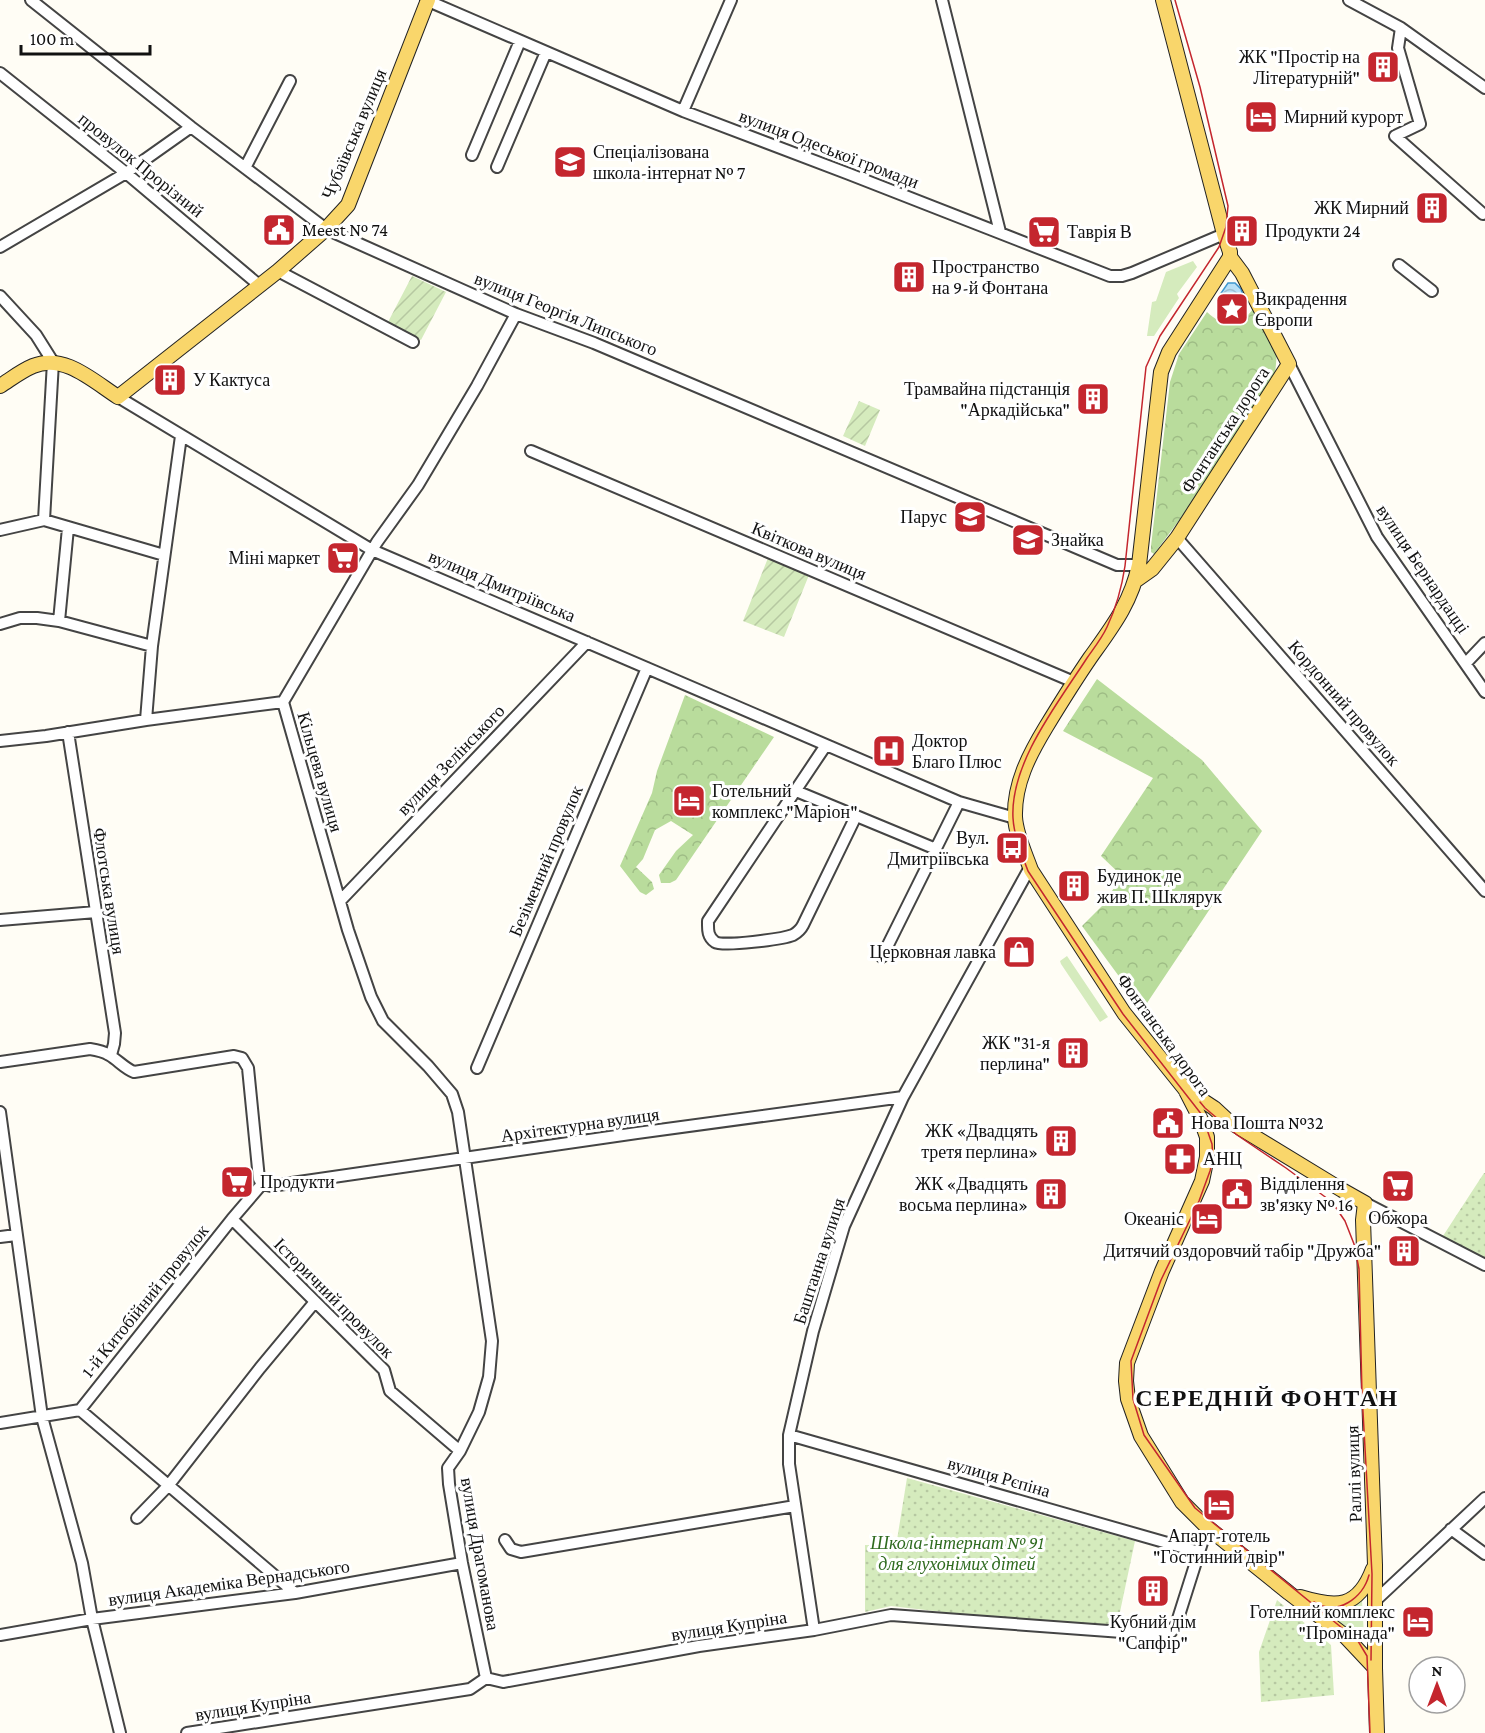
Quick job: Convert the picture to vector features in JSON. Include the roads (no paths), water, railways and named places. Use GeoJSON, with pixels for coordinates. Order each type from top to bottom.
{"type":"FeatureCollection","features":[{"type":"Feature","properties":{"kind":"main road","name":"Чубаївська вулиця"},"geometry":{"type":"LineString","coordinates":[[118,397],[278,271],[327,229],[348,205],[427,0]]}},
{"type":"Feature","properties":{"kind":"main road","name":"Фонтанська дорога"},"geometry":{"type":"LineString","coordinates":[[1163,0],[1230,257],[1242,273],[1288,364],[1177,538],[1144,563],[1124,609],[1074,682],[1030,753],[1021,776],[1015,818],[1031,870],[1124,1013],[1185,1089],[1207,1137],[1207,1157],[1202,1181],[1162,1271],[1127,1363],[1126,1381],[1130,1407],[1141,1436],[1182,1502],[1207,1527],[1344,1635],[1375,1668]]}},
{"type":"Feature","properties":{"kind":"main road"},"geometry":{"type":"LineString","coordinates":[[1144,563],[1161,372],[1169,352],[1230,257]]}},
{"type":"Feature","properties":{"kind":"main road"},"geometry":{"type":"LineString","coordinates":[[0,386],[32,366],[53,362]]}},
{"type":"Feature","properties":{"kind":"main road","name":"вулиця Дмитріївська"},"geometry":{"type":"LineString","coordinates":[[53,362],[76,370],[118,397]]}},
{"type":"Feature","properties":{"kind":"main road"},"geometry":{"type":"LineString","coordinates":[[1185,1089],[1214,1108],[1227,1120]]}},
{"type":"Feature","properties":{"kind":"main road"},"geometry":{"type":"LineString","coordinates":[[1204,1130],[1208,1119],[1212,1116],[1227,1120],[1365,1203]]}},
{"type":"Feature","properties":{"kind":"main road","name":"Раллі вулиця"},"geometry":{"type":"LineString","coordinates":[[1365,1203],[1363,1220],[1376,1600],[1375,1668]]}},
{"type":"Feature","properties":{"kind":"main road"},"geometry":{"type":"LineString","coordinates":[[1289,1593],[1333,1605],[1351,1600],[1367,1584],[1375,1565]]}},
{"type":"Feature","properties":{"kind":"main road"},"geometry":{"type":"LineString","coordinates":[[1375,1668],[1377,1733]]}},
{"type":"Feature","properties":{"kind":"street","name":"вулиця Георгія Липського"},"geometry":{"type":"LineString","coordinates":[[31,0],[191,127],[327,229],[516,314],[594,343],[1117,565],[1144,563]]}},
{"type":"Feature","properties":{"kind":"street","name":"вулиця Одеської громади"},"geometry":{"type":"LineString","coordinates":[[427,0],[682,111],[1110,276],[1122,276],[1224,234]]}},
{"type":"Feature","properties":{"kind":"street"},"geometry":{"type":"LineString","coordinates":[[682,111],[730,0]]}},
{"type":"Feature","properties":{"kind":"street"},"geometry":{"type":"LineString","coordinates":[[942,0],[1000,232]]}},
{"type":"Feature","properties":{"kind":"street"},"geometry":{"type":"LineString","coordinates":[[1349,0],[1401,28],[1485,88]]}},
{"type":"Feature","properties":{"kind":"street"},"geometry":{"type":"LineString","coordinates":[[1401,28],[1398,48],[1420,124],[1395,136],[1483,214]]}},
{"type":"Feature","properties":{"kind":"street"},"geometry":{"type":"LineString","coordinates":[[472,155],[520,41]]}},
{"type":"Feature","properties":{"kind":"street"},"geometry":{"type":"LineString","coordinates":[[497,167],[546,52]]}},
{"type":"Feature","properties":{"kind":"street","name":"провулок Прорізний"},"geometry":{"type":"LineString","coordinates":[[0,73],[126,173],[259,285]]}},
{"type":"Feature","properties":{"kind":"street"},"geometry":{"type":"LineString","coordinates":[[245,168],[290,81]]}},
{"type":"Feature","properties":{"kind":"street"},"geometry":{"type":"LineString","coordinates":[[0,247],[126,173],[191,127]]}},
{"type":"Feature","properties":{"kind":"street"},"geometry":{"type":"LineString","coordinates":[[1399,265],[1432,291]]}},
{"type":"Feature","properties":{"kind":"street"},"geometry":{"type":"LineString","coordinates":[[278,271],[413,342]]}},
{"type":"Feature","properties":{"kind":"street"},"geometry":{"type":"LineString","coordinates":[[0,296],[36,335],[53,362],[44,520]]}},
{"type":"Feature","properties":{"kind":"street","name":"Кільцева вулиця"},"geometry":{"type":"LineString","coordinates":[[465,1158],[458,1112],[452,1094],[383,1021],[371,997],[348,930],[283,702],[372,550],[418,485],[477,386],[516,314]]}},
{"type":"Feature","properties":{"kind":"street","name":"вулиця Бернардацці"},"geometry":{"type":"LineString","coordinates":[[1288,364],[1377,537],[1485,692]]}},
{"type":"Feature","properties":{"kind":"street","name":"вулиця Дмитріївська"},"geometry":{"type":"LineString","coordinates":[[118,397],[372,550],[960,802],[1015,818]]}},
{"type":"Feature","properties":{"kind":"street"},"geometry":{"type":"LineString","coordinates":[[146,720],[152,646],[181,436]]}},
{"type":"Feature","properties":{"kind":"street","name":"Квіткова вулиця"},"geometry":{"type":"LineString","coordinates":[[531,451],[1074,682]]}},
{"type":"Feature","properties":{"kind":"street"},"geometry":{"type":"LineString","coordinates":[[0,530],[44,520],[164,555]]}},
{"type":"Feature","properties":{"kind":"street"},"geometry":{"type":"LineString","coordinates":[[59,621],[68,528]]}},
{"type":"Feature","properties":{"kind":"street","name":"Кордонний провулок"},"geometry":{"type":"LineString","coordinates":[[1177,538],[1485,891]]}},
{"type":"Feature","properties":{"kind":"street"},"geometry":{"type":"LineString","coordinates":[[0,624],[20,618],[59,621],[152,646]]}},
{"type":"Feature","properties":{"kind":"street","name":"вулиця Зелінського"},"geometry":{"type":"LineString","coordinates":[[340,901],[587,642]]}},
{"type":"Feature","properties":{"kind":"street"},"geometry":{"type":"LineString","coordinates":[[1466,663],[1485,643]]}},
{"type":"Feature","properties":{"kind":"street","name":"Безіменний провулок"},"geometry":{"type":"LineString","coordinates":[[477,1068],[647,668]]}},
{"type":"Feature","properties":{"kind":"street"},"geometry":{"type":"LineString","coordinates":[[0,741],[283,702]]}},
{"type":"Feature","properties":{"kind":"street","name":"Флотська вулиця"},"geometry":{"type":"LineString","coordinates":[[68,732],[115,1033],[111,1055]]}},
{"type":"Feature","properties":{"kind":"street"},"geometry":{"type":"LineString","coordinates":[[826,745],[708,921],[708,933],[713,940],[720,945],[786,937],[797,933],[856,816]]}},
{"type":"Feature","properties":{"kind":"street"},"geometry":{"type":"LineString","coordinates":[[796,791],[936,849]]}},
{"type":"Feature","properties":{"kind":"street"},"geometry":{"type":"LineString","coordinates":[[882,957],[960,802]]}},
{"type":"Feature","properties":{"kind":"street","name":"Баштанна вулиця"},"geometry":{"type":"LineString","coordinates":[[814,1629],[789,1464],[789,1435],[813,1331],[844,1226],[903,1097],[1028,871],[1031,870]]}},
{"type":"Feature","properties":{"kind":"street"},"geometry":{"type":"LineString","coordinates":[[0,920],[96,912]]}},
{"type":"Feature","properties":{"kind":"street"},"geometry":{"type":"LineString","coordinates":[[0,1062],[90,1049],[111,1055],[123,1067],[134,1072],[234,1056],[242,1058],[248,1068],[259,1179],[262,1184]]}},
{"type":"Feature","properties":{"kind":"street","name":"Архітектурна вулиця"},"geometry":{"type":"LineString","coordinates":[[262,1184],[271,1186],[903,1097]]}},
{"type":"Feature","properties":{"kind":"street"},"geometry":{"type":"LineString","coordinates":[[0,1112],[5,1179],[16,1235],[42,1417],[82,1563],[120,1733]]}},
{"type":"Feature","properties":{"kind":"street","name":"вулиця Драгоманова"},"geometry":{"type":"LineString","coordinates":[[465,1158],[492,1341],[489,1377],[479,1412],[448,1468],[462,1563],[486,1678]]}},
{"type":"Feature","properties":{"kind":"street","name":"1-й Китобійний провулок"},"geometry":{"type":"LineString","coordinates":[[80,1410],[262,1184]]}},
{"type":"Feature","properties":{"kind":"street"},"geometry":{"type":"LineString","coordinates":[[1365,1203],[1485,1265]]}},
{"type":"Feature","properties":{"kind":"street","name":"Історичний провулок"},"geometry":{"type":"LineString","coordinates":[[232,1219],[314,1303],[384,1370],[390,1391],[460,1450]]}},
{"type":"Feature","properties":{"kind":"street"},"geometry":{"type":"LineString","coordinates":[[0,1237],[16,1235]]}},
{"type":"Feature","properties":{"kind":"street"},"geometry":{"type":"LineString","coordinates":[[137,1518],[168,1486],[314,1303]]}},
{"type":"Feature","properties":{"kind":"street"},"geometry":{"type":"LineString","coordinates":[[0,1423],[80,1410],[294,1593]]}},
{"type":"Feature","properties":{"kind":"street"},"geometry":{"type":"LineString","coordinates":[[479,1412],[481,1424]]}},
{"type":"Feature","properties":{"kind":"street","name":"вулиця Рєпіна"},"geometry":{"type":"LineString","coordinates":[[789,1435],[1199,1552]]}},
{"type":"Feature","properties":{"kind":"street"},"geometry":{"type":"LineString","coordinates":[[1376,1600],[1485,1498]]}},
{"type":"Feature","properties":{"kind":"street"},"geometry":{"type":"LineString","coordinates":[[505,1540],[511,1549],[521,1552],[795,1506]]}},
{"type":"Feature","properties":{"kind":"street","name":"вулиця Купріна"},"geometry":{"type":"LineString","coordinates":[[187,1733],[470,1689],[486,1678],[503,1682],[699,1646],[891,1615],[1163,1635],[1171,1632],[1176,1625],[1207,1527]]}},
{"type":"Feature","properties":{"kind":"street"},"geometry":{"type":"LineString","coordinates":[[1451,1529],[1485,1554]]}},
{"type":"Feature","properties":{"kind":"street","name":"вулиця Академіка Вернадського"},"geometry":{"type":"LineString","coordinates":[[0,1635],[93,1618],[294,1593],[462,1563]]}},
{"type":"Feature","properties":{"kind":"water"},"geometry":{"type":"Polygon","coordinates":[[[1228,283],[1235,283],[1241,289],[1247,308],[1226,318],[1217,310],[1219,305],[1217,299],[1228,283]]]}},
{"type":"Feature","properties":{"kind":"tram line"},"geometry":{"type":"LineString","coordinates":[[1175,0],[1200,87],[1228,206],[1226,227],[1219,247],[1160,336],[1146,367],[1125,566],[1118,597],[1103,635],[1050,714],[1027,755],[1014,797],[1013,818],[1028,871],[1123,1014],[1202,1115],[1212,1144],[1213,1159],[1199,1201],[1161,1280],[1131,1361],[1133,1399],[1144,1435],[1195,1508],[1358,1641],[1367,1656],[1370,1733]]}},
{"type":"Feature","properties":{"kind":"tram line"},"geometry":{"type":"LineString","coordinates":[[1200,1102],[1237,1135],[1332,1202],[1345,1221],[1354,1244],[1359,1269],[1362,1394],[1372,1574],[1371,1660]]}},
{"type":"Feature","properties":{"kind":"tram line"},"geometry":{"type":"LineString","coordinates":[[1314,1602],[1331,1607],[1348,1603],[1361,1591],[1369,1575]]}},
{"type":"Feature","properties":{"kind":"place","name":"ЖК \"Простір на Літературній\""},"geometry":{"type":"Point","coordinates":[1383,67]}},
{"type":"Feature","properties":{"kind":"place","name":"Мирний курорт"},"geometry":{"type":"Point","coordinates":[1261,117]}},
{"type":"Feature","properties":{"kind":"place","name":"Спеціалізована школа-інтернат № 7"},"geometry":{"type":"Point","coordinates":[570,162]}},
{"type":"Feature","properties":{"kind":"place","name":"ЖК Мирний"},"geometry":{"type":"Point","coordinates":[1432,208]}},
{"type":"Feature","properties":{"kind":"place","name":"Meest № 74"},"geometry":{"type":"Point","coordinates":[279,230]}},
{"type":"Feature","properties":{"kind":"place","name":"Продукти 24"},"geometry":{"type":"Point","coordinates":[1242,231]}},
{"type":"Feature","properties":{"kind":"place","name":"Таврія В"},"geometry":{"type":"Point","coordinates":[1044,232]}},
{"type":"Feature","properties":{"kind":"place","name":"Пространство на 9-й Фонтана"},"geometry":{"type":"Point","coordinates":[909,277]}},
{"type":"Feature","properties":{"kind":"place","name":"Викрадення Європи"},"geometry":{"type":"Point","coordinates":[1232,309]}},
{"type":"Feature","properties":{"kind":"place","name":"У Кактуса"},"geometry":{"type":"Point","coordinates":[170,380]}},
{"type":"Feature","properties":{"kind":"place","name":"Трамвайна підстанція \"Аркадійська\""},"geometry":{"type":"Point","coordinates":[1093,399]}},
{"type":"Feature","properties":{"kind":"place","name":"Парус"},"geometry":{"type":"Point","coordinates":[970,517]}},
{"type":"Feature","properties":{"kind":"place","name":"Знайка"},"geometry":{"type":"Point","coordinates":[1028,540]}},
{"type":"Feature","properties":{"kind":"place","name":"Міні маркет"},"geometry":{"type":"Point","coordinates":[343,558]}},
{"type":"Feature","properties":{"kind":"place","name":"Доктор Благо Плюс"},"geometry":{"type":"Point","coordinates":[889,751]}},
{"type":"Feature","properties":{"kind":"place","name":"Готельний комплекс \"Маріон\""},"geometry":{"type":"Point","coordinates":[689,801]}},
{"type":"Feature","properties":{"kind":"place","name":"Вул. Дмитріївська"},"geometry":{"type":"Point","coordinates":[1012,848]}},
{"type":"Feature","properties":{"kind":"place","name":"Будинок де жив П. Шклярук"},"geometry":{"type":"Point","coordinates":[1074,886]}},
{"type":"Feature","properties":{"kind":"place","name":"Церковная лавка"},"geometry":{"type":"Point","coordinates":[1019,952]}},
{"type":"Feature","properties":{"kind":"place","name":"ЖК \"31-я перлина\""},"geometry":{"type":"Point","coordinates":[1073,1053]}},
{"type":"Feature","properties":{"kind":"place","name":"Нова Пошта №32"},"geometry":{"type":"Point","coordinates":[1168,1123]}},
{"type":"Feature","properties":{"kind":"place","name":"ЖК «Двадцять третя перлина»"},"geometry":{"type":"Point","coordinates":[1061,1141]}},
{"type":"Feature","properties":{"kind":"place","name":"АНЦ"},"geometry":{"type":"Point","coordinates":[1180,1159]}},
{"type":"Feature","properties":{"kind":"place","name":"Продукти"},"geometry":{"type":"Point","coordinates":[237,1182]}},
{"type":"Feature","properties":{"kind":"place","name":"Обжора"},"geometry":{"type":"Point","coordinates":[1398,1186]}},
{"type":"Feature","properties":{"kind":"place","name":"ЖК «Двадцять восьма перлина»"},"geometry":{"type":"Point","coordinates":[1051,1194]}},
{"type":"Feature","properties":{"kind":"place","name":"Відділення зв'язку № 16"},"geometry":{"type":"Point","coordinates":[1237,1194]}},
{"type":"Feature","properties":{"kind":"place","name":"Океаніс"},"geometry":{"type":"Point","coordinates":[1207,1219]}},
{"type":"Feature","properties":{"kind":"place","name":"Дитячий оздоровчий табір \"Дружба\""},"geometry":{"type":"Point","coordinates":[1404,1251]}},
{"type":"Feature","properties":{"kind":"place","name":"Апарт-готель \"Гостинний двір\""},"geometry":{"type":"Point","coordinates":[1219,1505]}},
{"type":"Feature","properties":{"kind":"place","name":"Кубний дім \"Сапфір\""},"geometry":{"type":"Point","coordinates":[1153,1591]}},
{"type":"Feature","properties":{"kind":"place","name":"Готелний комплекс \"Промінада\""},"geometry":{"type":"Point","coordinates":[1418,1622]}},
{"type":"Feature","properties":{"kind":"district","name":"СЕРЕДНІЙ ФОНТАН"},"geometry":{"type":"Point","coordinates":[1267,1398]}},
{"type":"Feature","properties":{"kind":"park label","name":"Школа-інтернат № 91 для глухонімих дітей"},"geometry":{"type":"Point","coordinates":[957,1553]}}]}
